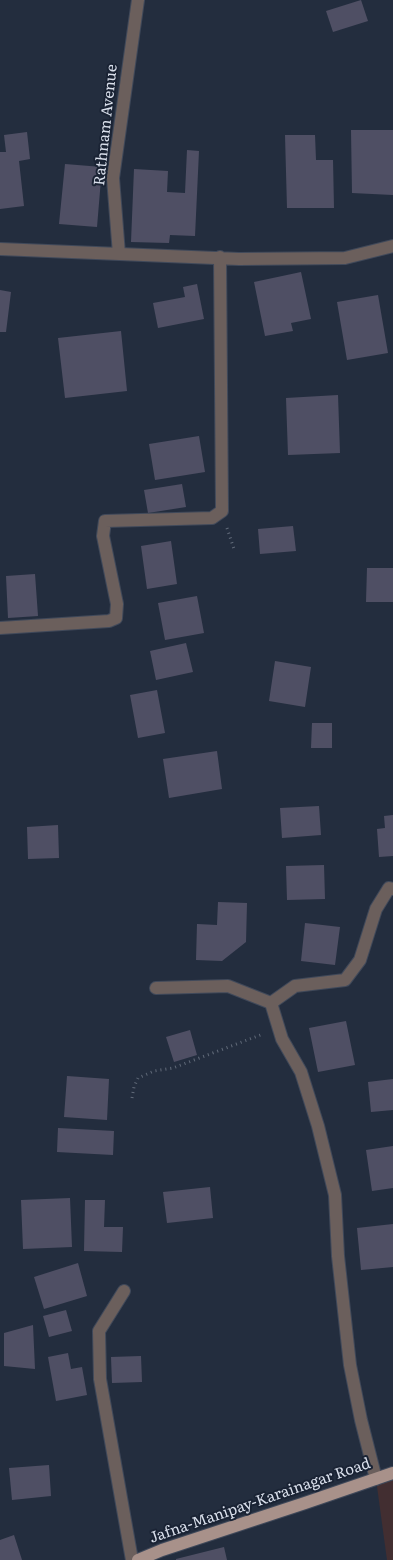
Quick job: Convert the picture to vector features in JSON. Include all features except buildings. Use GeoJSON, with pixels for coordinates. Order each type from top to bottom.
{"type":"FeatureCollection","features":[{"type":"Feature","properties":{"kind":"main road","name":"Jafna-Manipay-Karainagar Road"},"geometry":{"type":"LineString","coordinates":[[138,1560],[162,1550],[305,1504],[393,1472]]}},
{"type":"Feature","properties":{"kind":"street","name":"Rathnam Avenue"},"geometry":{"type":"LineString","coordinates":[[119,254],[113,178],[138,0]]}},
{"type":"Feature","properties":{"kind":"street"},"geometry":{"type":"LineString","coordinates":[[0,249],[239,259],[345,258],[393,246]]}},
{"type":"Feature","properties":{"kind":"street"},"geometry":{"type":"LineString","coordinates":[[0,628],[109,621],[116,618],[117,604],[103,536],[106,521],[212,518],[222,511],[220,257]]}},
{"type":"Feature","properties":{"kind":"street"},"geometry":{"type":"LineString","coordinates":[[271,1003],[295,986],[344,980],[360,960],[376,909],[389,888],[393,888]]}},
{"type":"Feature","properties":{"kind":"street"},"geometry":{"type":"LineString","coordinates":[[156,988],[228,986],[271,1003],[282,1039],[301,1072],[318,1126],[335,1195],[338,1256],[350,1365],[361,1420],[376,1478]]}},
{"type":"Feature","properties":{"kind":"street"},"geometry":{"type":"LineString","coordinates":[[124,1291],[99,1331],[100,1379],[132,1560]]}},
{"type":"Feature","properties":{"kind":"path"},"geometry":{"type":"LineString","coordinates":[[132,1098],[138,1078],[154,1071],[173,1068],[280,1028]]}},
{"type":"Feature","properties":{"kind":"shaded area"},"geometry":{"type":"Polygon","coordinates":[[[393,1473],[393,1560],[387,1560],[376,1479],[393,1473]]]}}]}
